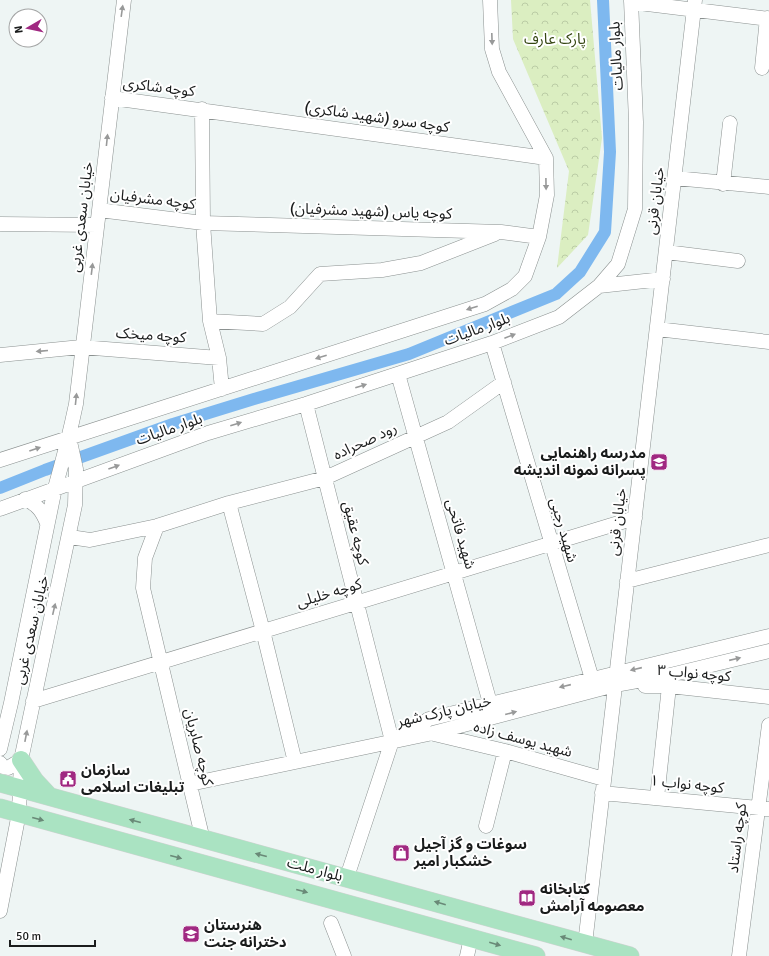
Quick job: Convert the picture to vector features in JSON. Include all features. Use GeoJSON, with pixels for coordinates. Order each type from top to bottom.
{"type":"FeatureCollection","features":[{"type":"Feature","properties":{"kind":"main road"},"geometry":{"type":"LineString","coordinates":[[21,760],[34,781],[51,798]]}},
{"type":"Feature","properties":{"kind":"main road","name":"بلوار ملت"},"geometry":{"type":"LineString","coordinates":[[0,783],[203,840],[347,877],[630,956]]}},
{"type":"Feature","properties":{"kind":"main road","name":"بلوار ملت"},"geometry":{"type":"LineString","coordinates":[[0,808],[529,955]]}},
{"type":"Feature","properties":{"kind":"street","name":"خیابان سعدی غربی"},"geometry":{"type":"LineString","coordinates":[[0,749],[11,703],[56,482],[68,454],[69,437],[76,404],[81,347],[124,0]]}},
{"type":"Feature","properties":{"kind":"street","name":"بلوار مالیات"},"geometry":{"type":"LineString","coordinates":[[0,460],[485,304],[512,289],[525,276],[539,237],[546,195],[546,158],[499,72],[492,49],[490,0]]}},
{"type":"Feature","properties":{"kind":"street","name":"بلوار مالیات"},"geometry":{"type":"LineString","coordinates":[[56,482],[208,433],[306,404],[492,343],[559,317],[599,286],[618,264],[635,209],[636,122],[631,1]]}},
{"type":"Feature","properties":{"kind":"street"},"geometry":{"type":"LineString","coordinates":[[631,1],[695,5],[768,18],[762,68]]}},
{"type":"Feature","properties":{"kind":"street","name":"خیابان قرنی"},"geometry":{"type":"LineString","coordinates":[[585,944],[695,5]]}},
{"type":"Feature","properties":{"kind":"street","name":"کوچه شاکری"},"geometry":{"type":"LineString","coordinates":[[112,98],[202,109]]}},
{"type":"Feature","properties":{"kind":"street","name":"کوچه سرو (شهید شاکری)"},"geometry":{"type":"LineString","coordinates":[[202,109],[546,158]]}},
{"type":"Feature","properties":{"kind":"street"},"geometry":{"type":"LineString","coordinates":[[202,109],[203,223],[210,321],[219,358],[222,388]]}},
{"type":"Feature","properties":{"kind":"street"},"geometry":{"type":"LineString","coordinates":[[723,184],[730,123]]}},
{"type":"Feature","properties":{"kind":"street"},"geometry":{"type":"LineString","coordinates":[[674,178],[723,184],[769,187]]}},
{"type":"Feature","properties":{"kind":"street","name":"کوچه مشرفیان"},"geometry":{"type":"LineString","coordinates":[[99,210],[203,223]]}},
{"type":"Feature","properties":{"kind":"street","name":"کوچه یاس (شهید مشرفیان)"},"geometry":{"type":"LineString","coordinates":[[203,223],[501,232],[539,237]]}},
{"type":"Feature","properties":{"kind":"street"},"geometry":{"type":"LineString","coordinates":[[0,224],[97,225]]}},
{"type":"Feature","properties":{"kind":"street"},"geometry":{"type":"LineString","coordinates":[[210,321],[263,324],[290,307],[320,274],[382,270],[421,263],[501,232]]}},
{"type":"Feature","properties":{"kind":"street"},"geometry":{"type":"LineString","coordinates":[[666,252],[738,261]]}},
{"type":"Feature","properties":{"kind":"street"},"geometry":{"type":"LineString","coordinates":[[599,286],[663,279]]}},
{"type":"Feature","properties":{"kind":"street"},"geometry":{"type":"LineString","coordinates":[[657,328],[769,342]]}},
{"type":"Feature","properties":{"kind":"street","name":"شهید رجبی"},"geometry":{"type":"LineString","coordinates":[[492,343],[550,544],[592,680]]}},
{"type":"Feature","properties":{"kind":"street","name":"کوچه میخک"},"geometry":{"type":"LineString","coordinates":[[0,355],[81,347],[219,358]]}},
{"type":"Feature","properties":{"kind":"street","name":"شهید فاتحی"},"geometry":{"type":"LineString","coordinates":[[398,374],[490,703]]}},
{"type":"Feature","properties":{"kind":"street","name":"رود صحراده"},"geometry":{"type":"LineString","coordinates":[[70,537],[90,540],[157,526],[229,503],[325,478],[448,422],[504,382]]}},
{"type":"Feature","properties":{"kind":"street","name":"کوچه عقیق"},"geometry":{"type":"LineString","coordinates":[[306,404],[392,741]]}},
{"type":"Feature","properties":{"kind":"street","name":"خیابان سعدی غربی"},"geometry":{"type":"LineString","coordinates":[[0,911],[16,836],[19,813],[21,760],[70,537],[75,505],[76,475],[68,454]]}},
{"type":"Feature","properties":{"kind":"street"},"geometry":{"type":"LineString","coordinates":[[0,509],[25,500],[56,482]]}},
{"type":"Feature","properties":{"kind":"street"},"geometry":{"type":"LineString","coordinates":[[25,500],[34,503],[41,509],[47,523]]}},
{"type":"Feature","properties":{"kind":"street"},"geometry":{"type":"LineString","coordinates":[[229,503],[263,631],[295,762]]}},
{"type":"Feature","properties":{"kind":"street","name":"کوچه خلیلی"},"geometry":{"type":"LineString","coordinates":[[33,701],[635,518]]}},
{"type":"Feature","properties":{"kind":"street","name":"کوچه صابریان"},"geometry":{"type":"LineString","coordinates":[[157,526],[145,558],[143,588],[203,840]]}},
{"type":"Feature","properties":{"kind":"street"},"geometry":{"type":"LineString","coordinates":[[627,581],[769,545]]}},
{"type":"Feature","properties":{"kind":"street","name":"خیابان پارک شهر"},"geometry":{"type":"LineString","coordinates":[[392,741],[433,733],[769,636]]}},
{"type":"Feature","properties":{"kind":"street"},"geometry":{"type":"LineString","coordinates":[[657,798],[670,680],[769,651]]}},
{"type":"Feature","properties":{"kind":"street","name":"خیابان پارک شهر"},"geometry":{"type":"LineString","coordinates":[[392,741],[429,719],[490,703],[592,680],[616,679]]}},
{"type":"Feature","properties":{"kind":"street","name":"کوچه نواب ۳"},"geometry":{"type":"LineString","coordinates":[[616,679],[670,680],[769,697]]}},
{"type":"Feature","properties":{"kind":"street","name":"کوچه راستاد"},"geometry":{"type":"LineString","coordinates":[[739,956],[764,809],[769,725]]}},
{"type":"Feature","properties":{"kind":"street","name":"شهید یوسف زاده"},"geometry":{"type":"LineString","coordinates":[[433,733],[505,751],[603,786]]}},
{"type":"Feature","properties":{"kind":"street"},"geometry":{"type":"LineString","coordinates":[[190,784],[392,741]]}},
{"type":"Feature","properties":{"kind":"street"},"geometry":{"type":"LineString","coordinates":[[347,877],[392,741]]}},
{"type":"Feature","properties":{"kind":"street"},"geometry":{"type":"LineString","coordinates":[[486,826],[505,751]]}},
{"type":"Feature","properties":{"kind":"street"},"geometry":{"type":"LineString","coordinates":[[0,763],[3,767],[8,768],[21,760]]}},
{"type":"Feature","properties":{"kind":"street","name":"کوچه نواب ۱"},"geometry":{"type":"LineString","coordinates":[[603,786],[657,798],[764,809]]}},
{"type":"Feature","properties":{"kind":"street"},"geometry":{"type":"LineString","coordinates":[[0,808],[16,836]]}},
{"type":"Feature","properties":{"kind":"street"},"geometry":{"type":"LineString","coordinates":[[332,923],[344,956]]}},
{"type":"Feature","properties":{"kind":"street"},"geometry":{"type":"LineString","coordinates":[[467,956],[471,938]]}},
{"type":"Feature","properties":{"kind":"green space","name":"پارک عارف"},"geometry":{"type":"Polygon","coordinates":[[[511,0],[590,0],[602,138],[588,235],[557,268],[569,171],[513,39],[511,0]]]}},
{"type":"Feature","properties":{"kind":"waterway"},"geometry":{"type":"LineString","coordinates":[[0,488],[45,470],[173,424],[409,354],[556,294],[580,272],[605,232],[610,152],[603,0]]}},
{"type":"Feature","properties":{"kind":"place","name":"مدرسه راهنمایی پسرانه نمونه اندیشه"},"geometry":{"type":"Point","coordinates":[659,462]}},
{"type":"Feature","properties":{"kind":"place","name":"سازمان تبلیغات اسلامی"},"geometry":{"type":"Point","coordinates":[68,779]}},
{"type":"Feature","properties":{"kind":"place","name":"سوغات و گز آجیل خشکبار امیر"},"geometry":{"type":"Point","coordinates":[401,853]}},
{"type":"Feature","properties":{"kind":"place","name":"کتابخانه معصومه آرامش"},"geometry":{"type":"Point","coordinates":[527,898]}},
{"type":"Feature","properties":{"kind":"place","name":"هنرستان دخترانه جنت"},"geometry":{"type":"Point","coordinates":[191,934]}}]}
